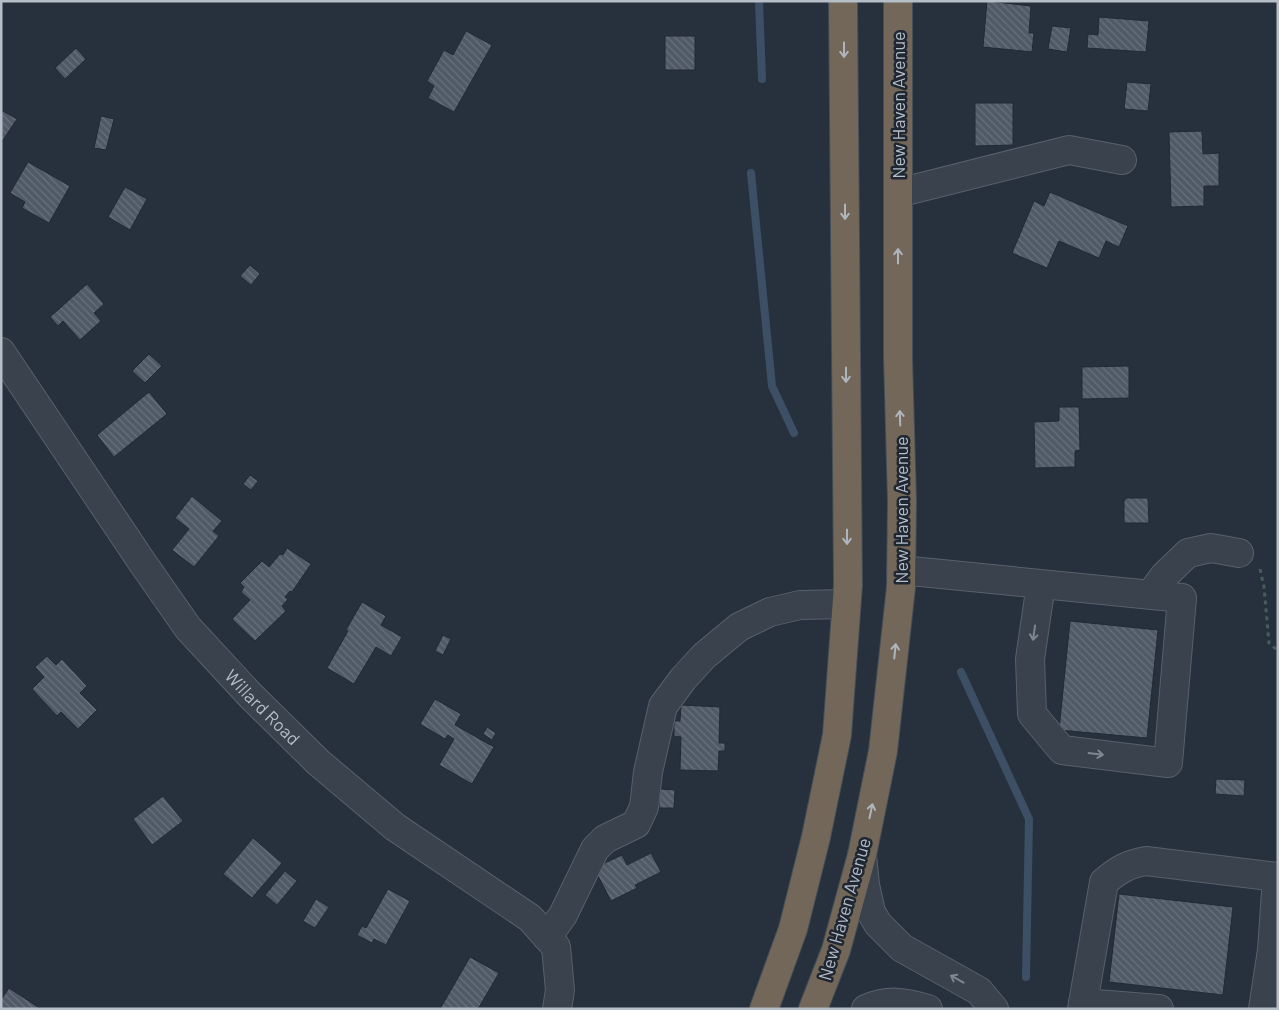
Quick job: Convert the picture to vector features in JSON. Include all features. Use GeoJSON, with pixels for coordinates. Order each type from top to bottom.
{"type":"FeatureCollection","features":[{"type":"Feature","properties":{"kind":"highway"},"geometry":{"type":"LineString","coordinates":[[764,1009],[793,929],[816,838],[837,734],[848,585],[843,1]]}},
{"type":"Feature","properties":{"kind":"highway","name":"New Haven Avenue"},"geometry":{"type":"LineString","coordinates":[[813,1009],[836,950],[862,854],[883,750],[900,596],[902,501],[898,358],[898,1]]}},
{"type":"Feature","properties":{"kind":"street"},"geometry":{"type":"LineString","coordinates":[[898,193],[1069,150],[1122,160]]}},
{"type":"Feature","properties":{"kind":"street","name":"Willard Road"},"geometry":{"type":"LineString","coordinates":[[1,352],[183,620],[250,695],[318,762],[395,827],[530,918],[556,947],[560,990],[557,1009]]}},
{"type":"Feature","properties":{"kind":"street"},"geometry":{"type":"LineString","coordinates":[[1150,595],[1165,575],[1188,553],[1211,548],[1239,553]]}},
{"type":"Feature","properties":{"kind":"street"},"geometry":{"type":"LineString","coordinates":[[901,570],[1182,598],[1168,763],[1062,750],[1032,714],[1030,659],[1041,584]]}},
{"type":"Feature","properties":{"kind":"street"},"geometry":{"type":"LineString","coordinates":[[547,937],[563,915],[595,848],[605,839],[636,824],[644,807],[648,772],[663,706],[683,679],[704,656],[739,627],[770,612],[800,605],[846,604]]}},
{"type":"Feature","properties":{"kind":"street"},"geometry":{"type":"LineString","coordinates":[[862,854],[865,885],[871,912],[878,924],[902,948],[979,991],[994,1009]]}},
{"type":"Feature","properties":{"kind":"street"},"geometry":{"type":"LineString","coordinates":[[1158,1009],[1082,1006],[1104,882],[1119,870],[1146,860],[1278,877],[1272,950],[1263,1009]]}},
{"type":"Feature","properties":{"kind":"street"},"geometry":{"type":"LineString","coordinates":[[866,1009],[880,1003],[896,1002],[928,1009]]}},
{"type":"Feature","properties":{"kind":"path"},"geometry":{"type":"LineString","coordinates":[[1239,553],[1259,563],[1264,587],[1269,643],[1278,651]]}},
{"type":"Feature","properties":{"kind":"building"},"geometry":{"type":"Polygon","coordinates":[[[987,1],[1031,6],[1029,33],[1034,33],[1032,52],[983,47],[987,1]]]}},
{"type":"Feature","properties":{"kind":"building"},"geometry":{"type":"Polygon","coordinates":[[[1099,17],[1149,21],[1146,52],[1087,48],[1088,34],[1098,35],[1099,17]]]}},
{"type":"Feature","properties":{"kind":"building"},"geometry":{"type":"Polygon","coordinates":[[[1052,26],[1071,28],[1067,52],[1048,49],[1052,26]]]}},
{"type":"Feature","properties":{"kind":"building"},"geometry":{"type":"Polygon","coordinates":[[[466,31],[492,45],[454,112],[428,98],[434,86],[427,81],[444,50],[453,55],[466,31]]]}},
{"type":"Feature","properties":{"kind":"building"},"geometry":{"type":"Polygon","coordinates":[[[665,36],[695,36],[695,70],[665,70],[665,36]]]}},
{"type":"Feature","properties":{"kind":"building"},"geometry":{"type":"Polygon","coordinates":[[[76,48],[86,59],[65,79],[55,68],[76,48]]]}},
{"type":"Feature","properties":{"kind":"building"},"geometry":{"type":"Polygon","coordinates":[[[1127,82],[1151,84],[1148,111],[1124,109],[1127,82]]]}},
{"type":"Feature","properties":{"kind":"building"},"geometry":{"type":"Polygon","coordinates":[[[975,103],[1013,103],[1013,145],[975,146],[975,103]]]}},
{"type":"Feature","properties":{"kind":"building"},"geometry":{"type":"Polygon","coordinates":[[[1,110],[17,119],[1,143],[1,110]]]}},
{"type":"Feature","properties":{"kind":"building"},"geometry":{"type":"Polygon","coordinates":[[[101,116],[114,119],[106,150],[94,148],[101,116]]]}},
{"type":"Feature","properties":{"kind":"building"},"geometry":{"type":"Polygon","coordinates":[[[1202,131],[1203,154],[1219,153],[1219,186],[1204,186],[1204,206],[1171,207],[1169,132],[1202,131]]]}},
{"type":"Feature","properties":{"kind":"building"},"geometry":{"type":"Polygon","coordinates":[[[28,162],[70,186],[49,223],[22,208],[25,202],[10,193],[28,162]]]}},
{"type":"Feature","properties":{"kind":"building"},"geometry":{"type":"Polygon","coordinates":[[[125,187],[147,199],[130,230],[108,217],[125,187]]]}},
{"type":"Feature","properties":{"kind":"building"},"geometry":{"type":"Polygon","coordinates":[[[1050,192],[1128,226],[1119,247],[1106,241],[1099,258],[1059,241],[1047,268],[1012,253],[1034,201],[1044,206],[1050,192]]]}},
{"type":"Feature","properties":{"kind":"building"},"geometry":{"type":"Polygon","coordinates":[[[250,265],[260,274],[251,285],[240,276],[250,265]]]}},
{"type":"Feature","properties":{"kind":"building"},"geometry":{"type":"Polygon","coordinates":[[[87,284],[104,304],[94,313],[101,321],[80,340],[63,321],[58,326],[50,317],[87,284]]]}},
{"type":"Feature","properties":{"kind":"building"},"geometry":{"type":"Polygon","coordinates":[[[149,354],[162,366],[145,383],[132,371],[149,354]]]}},
{"type":"Feature","properties":{"kind":"building"},"geometry":{"type":"Polygon","coordinates":[[[1129,366],[1129,398],[1082,399],[1082,367],[1129,366]]]}},
{"type":"Feature","properties":{"kind":"building"},"geometry":{"type":"Polygon","coordinates":[[[149,392],[167,414],[114,457],[97,435],[149,392]]]}},
{"type":"Feature","properties":{"kind":"building"},"geometry":{"type":"Polygon","coordinates":[[[1059,407],[1079,407],[1080,450],[1075,451],[1075,467],[1035,468],[1034,422],[1059,421],[1059,407]]]}},
{"type":"Feature","properties":{"kind":"building"},"geometry":{"type":"Polygon","coordinates":[[[250,475],[258,481],[251,490],[243,484],[250,475]]]}},
{"type":"Feature","properties":{"kind":"building"},"geometry":{"type":"Polygon","coordinates":[[[192,496],[222,521],[213,531],[219,536],[194,567],[172,550],[189,529],[175,518],[192,496]]]}},
{"type":"Feature","properties":{"kind":"building"},"geometry":{"type":"Polygon","coordinates":[[[1126,498],[1148,498],[1149,523],[1124,523],[1124,501],[1126,498]]]}},
{"type":"Feature","properties":{"kind":"building"},"geometry":{"type":"Polygon","coordinates":[[[287,548],[311,564],[292,592],[290,591],[285,597],[288,599],[282,606],[286,611],[255,641],[232,619],[250,600],[241,592],[244,587],[240,583],[262,561],[269,567],[280,554],[283,555],[287,548]]]}},
{"type":"Feature","properties":{"kind":"building"},"geometry":{"type":"Polygon","coordinates":[[[362,602],[386,616],[381,625],[402,637],[391,656],[376,647],[354,684],[327,668],[362,602]]]}},
{"type":"Feature","properties":{"kind":"building"},"geometry":{"type":"Polygon","coordinates":[[[1070,621],[1158,630],[1147,738],[1059,730],[1070,621]]]}},
{"type":"Feature","properties":{"kind":"building"},"geometry":{"type":"Polygon","coordinates":[[[443,635],[451,639],[443,655],[435,651],[443,635]]]}},
{"type":"Feature","properties":{"kind":"building"},"geometry":{"type":"Polygon","coordinates":[[[47,656],[56,665],[62,659],[87,686],[80,693],[97,710],[78,729],[61,712],[57,716],[32,689],[44,677],[35,667],[47,656]]]}},
{"type":"Feature","properties":{"kind":"building"},"geometry":{"type":"Polygon","coordinates":[[[435,699],[461,714],[455,725],[494,747],[472,784],[439,765],[454,739],[448,735],[445,739],[420,724],[435,699]]]}},
{"type":"Feature","properties":{"kind":"building"},"geometry":{"type":"Polygon","coordinates":[[[681,705],[720,707],[719,743],[725,743],[725,751],[719,751],[718,771],[680,770],[681,737],[674,736],[674,721],[680,721],[681,705]]]}},
{"type":"Feature","properties":{"kind":"building"},"geometry":{"type":"Polygon","coordinates":[[[487,727],[496,733],[492,740],[483,734],[487,727]]]}},
{"type":"Feature","properties":{"kind":"building"},"geometry":{"type":"Polygon","coordinates":[[[1216,779],[1245,780],[1244,796],[1215,794],[1216,779]]]}},
{"type":"Feature","properties":{"kind":"building"},"geometry":{"type":"Polygon","coordinates":[[[660,789],[675,790],[674,808],[659,808],[660,789]]]}},
{"type":"Feature","properties":{"kind":"building"},"geometry":{"type":"Polygon","coordinates":[[[163,796],[183,821],[152,845],[133,819],[163,796]]]}},
{"type":"Feature","properties":{"kind":"building"},"geometry":{"type":"Polygon","coordinates":[[[253,838],[282,863],[252,898],[223,874],[253,838]]]}},
{"type":"Feature","properties":{"kind":"building"},"geometry":{"type":"Polygon","coordinates":[[[651,853],[661,872],[635,885],[637,888],[611,901],[594,868],[622,855],[627,865],[651,853]]]}},
{"type":"Feature","properties":{"kind":"building"},"geometry":{"type":"Polygon","coordinates":[[[285,871],[297,881],[277,905],[265,895],[285,871]]]}},
{"type":"Feature","properties":{"kind":"building"},"geometry":{"type":"Polygon","coordinates":[[[388,889],[410,901],[386,945],[374,939],[372,943],[357,935],[362,926],[366,928],[388,889]]]}},
{"type":"Feature","properties":{"kind":"building"},"geometry":{"type":"Polygon","coordinates":[[[1119,894],[1233,907],[1223,995],[1109,982],[1119,894]]]}},
{"type":"Feature","properties":{"kind":"building"},"geometry":{"type":"Polygon","coordinates":[[[316,899],[329,907],[315,928],[303,921],[316,899]]]}},
{"type":"Feature","properties":{"kind":"building"},"geometry":{"type":"Polygon","coordinates":[[[470,957],[499,973],[478,1009],[440,1009],[470,957]]]}},
{"type":"Feature","properties":{"kind":"building"},"geometry":{"type":"Polygon","coordinates":[[[9,988],[41,1009],[1,1009],[1,1000],[9,988]]]}},
{"type":"Feature","properties":{"kind":"waterway"},"geometry":{"type":"LineString","coordinates":[[759,1],[762,79]]}},
{"type":"Feature","properties":{"kind":"waterway"},"geometry":{"type":"LineString","coordinates":[[751,173],[772,386],[794,433]]}},
{"type":"Feature","properties":{"kind":"waterway"},"geometry":{"type":"LineString","coordinates":[[961,672],[1029,819],[1026,977]]}}]}
